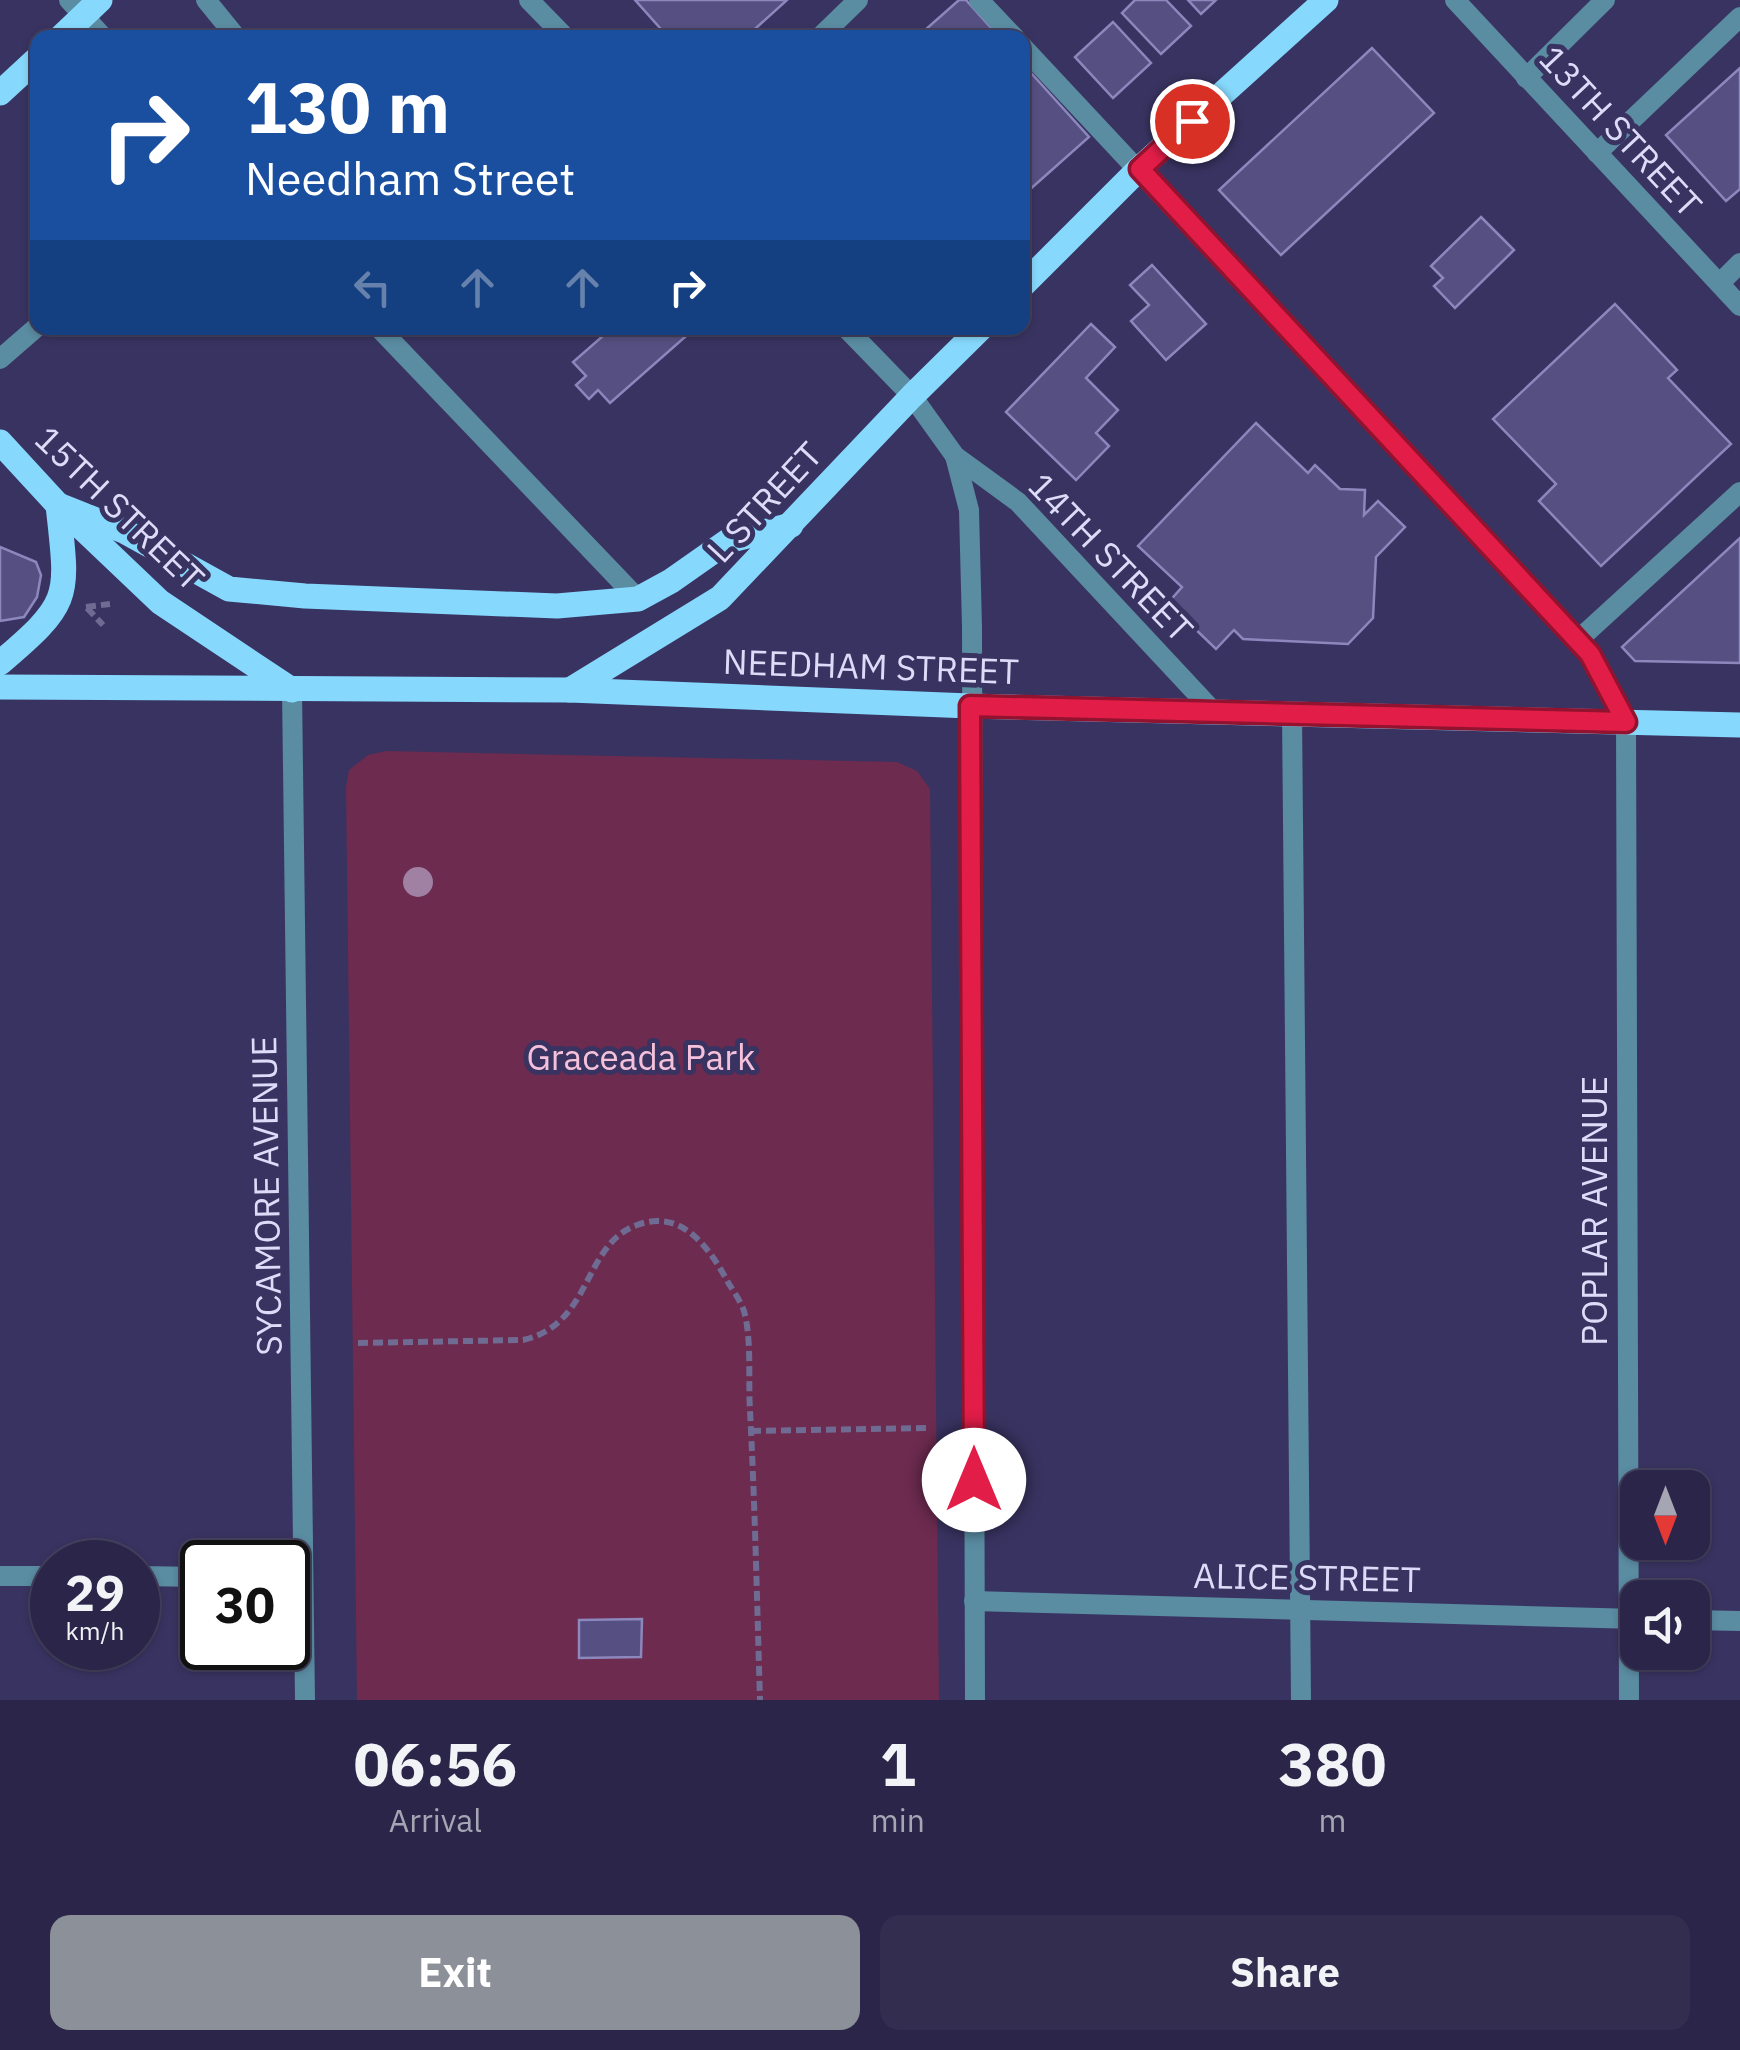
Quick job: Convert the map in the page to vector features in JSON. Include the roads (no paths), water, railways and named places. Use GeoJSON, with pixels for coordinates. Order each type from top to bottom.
{"type":"FeatureCollection","features":[{"type":"Feature","properties":{"kind":"main road"},"geometry":{"type":"LineString","coordinates":[[1030,278],[1140,169],[1326,0]]}},
{"type":"Feature","properties":{"kind":"main road"},"geometry":{"type":"LineString","coordinates":[[66,30],[84,5]]}},
{"type":"Feature","properties":{"kind":"main road"},"geometry":{"type":"LineString","coordinates":[[0,93],[30,65]]}},
{"type":"Feature","properties":{"kind":"main road","name":"L STREET"},"geometry":{"type":"LineString","coordinates":[[570,690],[720,598],[974,335]]}},
{"type":"Feature","properties":{"kind":"main road","name":"15TH STREET"},"geometry":{"type":"LineString","coordinates":[[0,442],[58,505],[160,602],[292,690]]}},
{"type":"Feature","properties":{"kind":"main road"},"geometry":{"type":"LineString","coordinates":[[0,664],[41,628],[58,607],[66,577],[58,505],[124,531],[230,589],[305,596],[557,606],[638,599],[672,581],[728,541],[790,525]]}},
{"type":"Feature","properties":{"kind":"main road","name":"NEEDHAM STREET"},"geometry":{"type":"LineString","coordinates":[[0,687],[570,690],[970,706],[1740,725]]}},
{"type":"Feature","properties":{"kind":"street"},"geometry":{"type":"LineString","coordinates":[[206,0],[230,30]]}},
{"type":"Feature","properties":{"kind":"street"},"geometry":{"type":"LineString","coordinates":[[530,0],[558,30]]}},
{"type":"Feature","properties":{"kind":"street"},"geometry":{"type":"LineString","coordinates":[[827,30],[858,0]]}},
{"type":"Feature","properties":{"kind":"street"},"geometry":{"type":"LineString","coordinates":[[979,0],[1007,30]]}},
{"type":"Feature","properties":{"kind":"street","name":"13TH STREET"},"geometry":{"type":"LineString","coordinates":[[1455,0],[1740,306]]}},
{"type":"Feature","properties":{"kind":"street"},"geometry":{"type":"LineString","coordinates":[[1526,78],[1605,0]]}},
{"type":"Feature","properties":{"kind":"street"},"geometry":{"type":"LineString","coordinates":[[84,5],[99,30]]}},
{"type":"Feature","properties":{"kind":"street"},"geometry":{"type":"LineString","coordinates":[[1597,153],[1740,17]]}},
{"type":"Feature","properties":{"kind":"street"},"geometry":{"type":"LineString","coordinates":[[1030,54],[1590,654],[1626,722]]}},
{"type":"Feature","properties":{"kind":"street"},"geometry":{"type":"LineString","coordinates":[[1720,283],[1740,263]]}},
{"type":"Feature","properties":{"kind":"street"},"geometry":{"type":"LineString","coordinates":[[0,360],[30,333]]}},
{"type":"Feature","properties":{"kind":"street"},"geometry":{"type":"LineString","coordinates":[[385,335],[638,599]]}},
{"type":"Feature","properties":{"kind":"street","name":"14TH STREET"},"geometry":{"type":"LineString","coordinates":[[853,335],[912,396],[955,456],[1018,502],[1214,712]]}},
{"type":"Feature","properties":{"kind":"street","name":"14TH STREET"},"geometry":{"type":"LineString","coordinates":[[955,456],[969,510],[975,1700]]}},
{"type":"Feature","properties":{"kind":"street"},"geometry":{"type":"LineString","coordinates":[[1577,641],[1740,492]]}},
{"type":"Feature","properties":{"kind":"street","name":"SYCAMORE AVENUE"},"geometry":{"type":"LineString","coordinates":[[292,690],[296,1540]]}},
{"type":"Feature","properties":{"kind":"street"},"geometry":{"type":"LineString","coordinates":[[1292,713],[1302,1700]]}},
{"type":"Feature","properties":{"kind":"street","name":"POPLAR AVENUE"},"geometry":{"type":"LineString","coordinates":[[1626,722],[1633,1580]]}},
{"type":"Feature","properties":{"kind":"street"},"geometry":{"type":"LineString","coordinates":[[0,1576],[30,1576]]}},
{"type":"Feature","properties":{"kind":"street","name":"ALICE STREET"},"geometry":{"type":"LineString","coordinates":[[974,1601],[1620,1619]]}},
{"type":"Feature","properties":{"kind":"street"},"geometry":{"type":"LineString","coordinates":[[1710,1620],[1740,1621]]}},
{"type":"Feature","properties":{"kind":"street","name":"SYCAMORE AVENUE"},"geometry":{"type":"LineString","coordinates":[[303,1670],[305,1700]]}},
{"type":"Feature","properties":{"kind":"street","name":"POPLAR AVENUE"},"geometry":{"type":"LineString","coordinates":[[1629,1700],[1630,1670]]}},
{"type":"Feature","properties":{"kind":"park label","name":"Graceada Park"},"geometry":{"type":"Point","coordinates":[641,1057]}}]}
